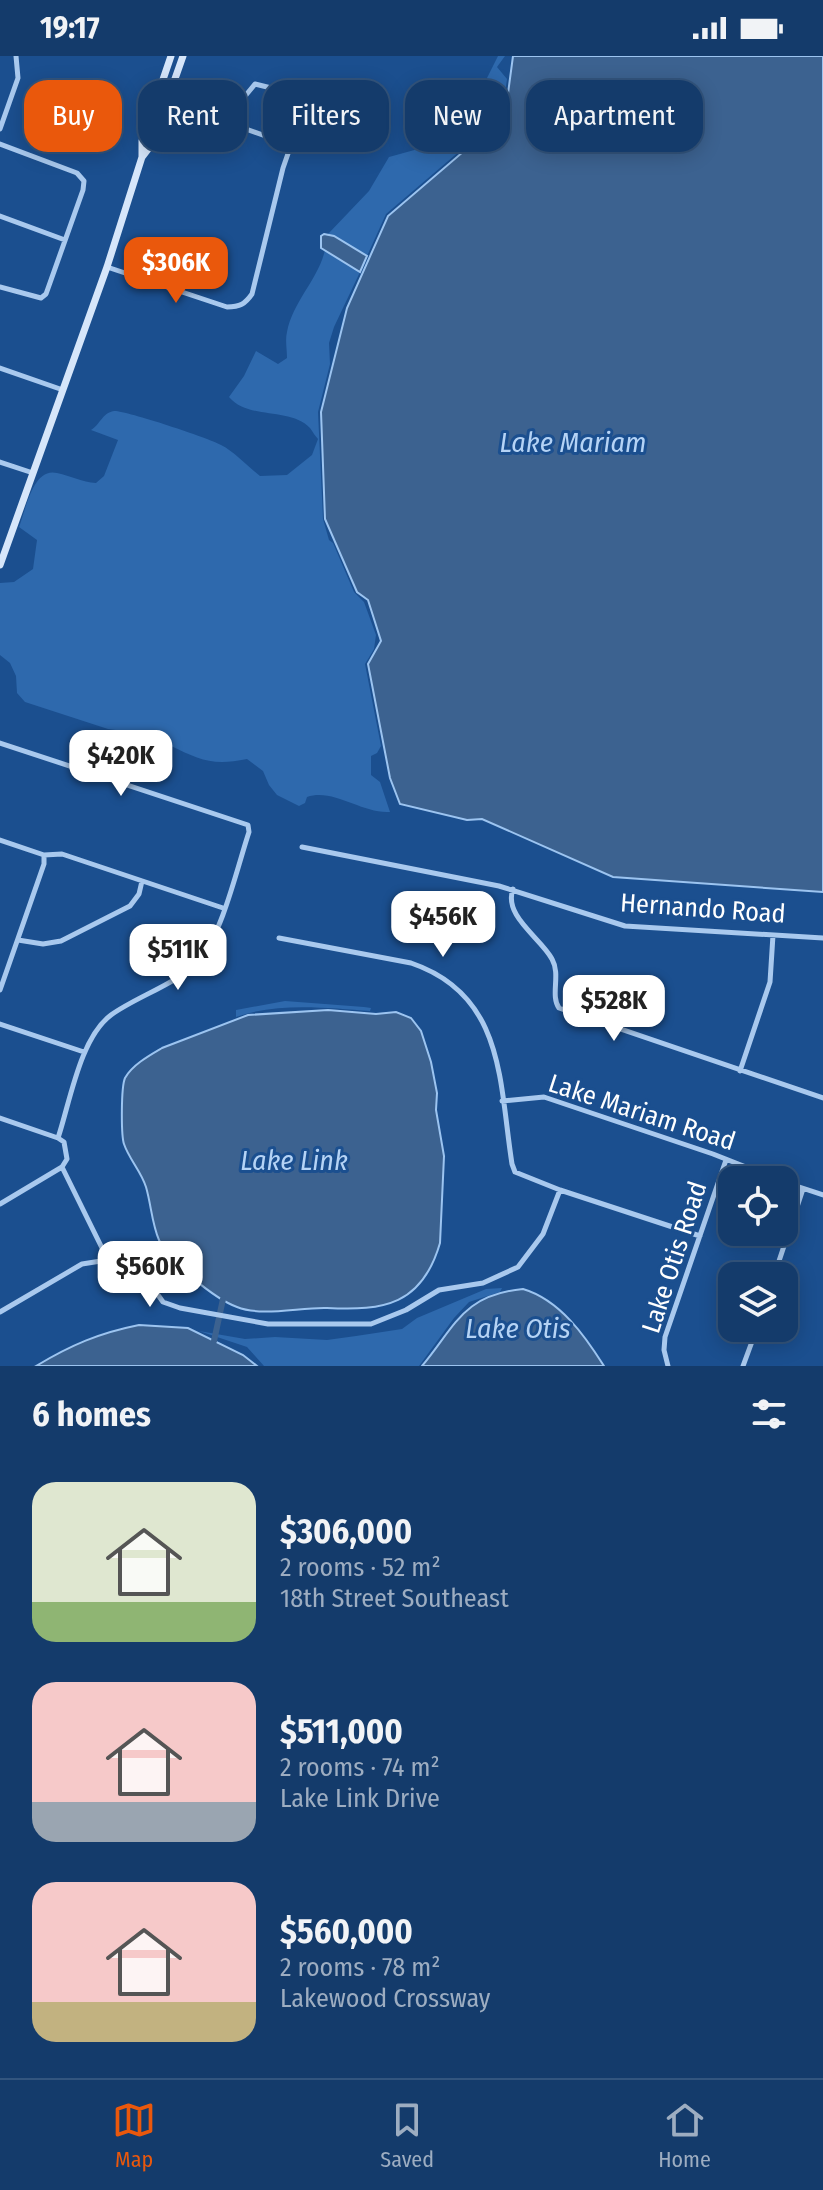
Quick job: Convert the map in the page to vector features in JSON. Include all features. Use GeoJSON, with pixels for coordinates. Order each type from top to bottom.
{"type":"FeatureCollection","features":[{"type":"Feature","properties":{"kind":"main road"},"geometry":{"type":"LineString","coordinates":[[0,565],[107,267],[142,157],[142,141],[171,56]]}},
{"type":"Feature","properties":{"kind":"main road"},"geometry":{"type":"LineString","coordinates":[[174,80],[183,56]]}},
{"type":"Feature","properties":{"kind":"main road"},"geometry":{"type":"LineString","coordinates":[[142,157],[146,152]]}},
{"type":"Feature","properties":{"kind":"street"},"geometry":{"type":"LineString","coordinates":[[0,129],[18,78],[16,56]]}},
{"type":"Feature","properties":{"kind":"street"},"geometry":{"type":"LineString","coordinates":[[247,94],[255,84],[263,86]]}},
{"type":"Feature","properties":{"kind":"street"},"geometry":{"type":"LineString","coordinates":[[0,144],[77,173],[84,181],[46,294],[41,298],[0,287]]}},
{"type":"Feature","properties":{"kind":"street"},"geometry":{"type":"LineString","coordinates":[[107,267],[227,307],[243,304],[252,294],[289,152]]}},
{"type":"Feature","properties":{"kind":"street"},"geometry":{"type":"LineString","coordinates":[[0,216],[65,240]]}},
{"type":"Feature","properties":{"kind":"street"},"geometry":{"type":"LineString","coordinates":[[0,368],[63,390]]}},
{"type":"Feature","properties":{"kind":"street"},"geometry":{"type":"LineString","coordinates":[[0,462],[33,473]]}},
{"type":"Feature","properties":{"kind":"street"},"geometry":{"type":"LineString","coordinates":[[0,743],[248,825],[249,832],[209,945],[193,966],[110,1016],[99,1027],[84,1052],[58,1138]]}},
{"type":"Feature","properties":{"kind":"street"},"geometry":{"type":"LineString","coordinates":[[0,840],[44,855],[62,854],[223,908]]}},
{"type":"Feature","properties":{"kind":"street","name":"Hernando Road"},"geometry":{"type":"LineString","coordinates":[[302,847],[513,889],[625,926],[823,938]]}},
{"type":"Feature","properties":{"kind":"street"},"geometry":{"type":"LineString","coordinates":[[0,990],[44,864],[44,855]]}},
{"type":"Feature","properties":{"kind":"street"},"geometry":{"type":"LineString","coordinates":[[18,940],[43,944],[61,941],[130,906],[139,894],[142,881]]}},
{"type":"Feature","properties":{"kind":"street"},"geometry":{"type":"LineString","coordinates":[[513,889],[511,896],[515,913],[552,958],[557,980],[556,1004],[559,1008],[823,1098]]}},
{"type":"Feature","properties":{"kind":"street"},"geometry":{"type":"LineString","coordinates":[[740,1071],[770,982],[773,935]]}},
{"type":"Feature","properties":{"kind":"street"},"geometry":{"type":"LineString","coordinates":[[279,938],[411,963],[432,970],[450,981],[467,996],[488,1028],[495,1049],[515,1172],[524,1178],[700,1236]]}},
{"type":"Feature","properties":{"kind":"street"},"geometry":{"type":"LineString","coordinates":[[0,1024],[84,1052]]}},
{"type":"Feature","properties":{"kind":"street","name":"Lake Mariam Road"},"geometry":{"type":"LineString","coordinates":[[502,1101],[544,1097],[742,1166]]}},
{"type":"Feature","properties":{"kind":"street"},"geometry":{"type":"LineString","coordinates":[[0,1118],[64,1142],[67,1150],[62,1167],[102,1248],[101,1261]]}},
{"type":"Feature","properties":{"kind":"street","name":"Lake Otis Road"},"geometry":{"type":"LineString","coordinates":[[668,1366],[665,1337],[726,1160]]}},
{"type":"Feature","properties":{"kind":"street"},"geometry":{"type":"LineString","coordinates":[[0,1204],[62,1167]]}},
{"type":"Feature","properties":{"kind":"street","name":"Lake Mariam Road"},"geometry":{"type":"LineString","coordinates":[[798,1187],[823,1195]]}},
{"type":"Feature","properties":{"kind":"street"},"geometry":{"type":"LineString","coordinates":[[779,1262],[803,1189]]}},
{"type":"Feature","properties":{"kind":"street"},"geometry":{"type":"LineString","coordinates":[[0,1312],[82,1264],[101,1261],[144,1279],[168,1305],[268,1324],[371,1324],[406,1310],[439,1290],[493,1279],[518,1267],[543,1234],[560,1190]]}},
{"type":"Feature","properties":{"kind":"street"},"geometry":{"type":"LineString","coordinates":[[743,1366],[752,1342]]}},
{"type":"Feature","properties":{"kind":"shaded area"},"geometry":{"type":"Polygon","coordinates":[[[498,56],[505,56],[497,67],[507,80],[486,80],[498,56]]]}},
{"type":"Feature","properties":{"kind":"shaded area"},"geometry":{"type":"Polygon","coordinates":[[[407,152],[459,152],[386,214],[367,256],[328,234],[369,191],[389,157],[407,152]]]}},
{"type":"Feature","properties":{"kind":"shaded area"},"geometry":{"type":"Polygon","coordinates":[[[325,250],[360,272],[329,343],[330,364],[318,412],[323,519],[329,540],[354,592],[364,602],[376,635],[374,649],[365,664],[381,746],[371,756],[371,775],[380,782],[390,812],[317,795],[307,797],[305,803],[299,806],[277,795],[263,771],[247,759],[215,762],[169,745],[163,750],[148,745],[137,733],[108,729],[25,702],[17,693],[16,676],[10,663],[0,655],[0,583],[14,582],[33,569],[37,540],[19,527],[32,491],[42,476],[49,473],[96,483],[104,476],[118,440],[91,430],[107,414],[114,411],[133,415],[213,441],[231,451],[260,476],[287,475],[312,455],[318,439],[302,422],[247,409],[229,397],[256,351],[278,364],[287,358],[286,338],[290,321],[325,250]]]}},
{"type":"Feature","properties":{"kind":"shaded area"},"geometry":{"type":"Polygon","coordinates":[[[285,1001],[371,1008],[370,1011],[268,1009],[236,1017],[236,1010],[285,1001]]]}},
{"type":"Feature","properties":{"kind":"shaded area"},"geometry":{"type":"Polygon","coordinates":[[[502,1288],[500,1292],[469,1302],[419,1366],[264,1366],[247,1347],[199,1331],[245,1339],[327,1340],[356,1336],[402,1329],[417,1318],[486,1289],[502,1288]]]}},
{"type":"Feature","properties":{"kind":"water","name":"Lake Mariam"},"geometry":{"type":"Polygon","coordinates":[[[513,56],[823,56],[823,892],[613,877],[482,819],[467,820],[400,804],[390,778],[368,664],[381,641],[368,600],[357,592],[325,519],[321,412],[347,308],[388,216],[463,152],[510,152],[510,80],[513,56]]]}},
{"type":"Feature","properties":{"kind":"water"},"geometry":{"type":"Polygon","coordinates":[[[321,236],[334,236],[367,256],[360,272],[321,248],[321,236]]]}},
{"type":"Feature","properties":{"kind":"water","name":"Lake Link"},"geometry":{"type":"Polygon","coordinates":[[[328,1010],[376,1014],[396,1012],[411,1018],[421,1031],[437,1093],[436,1110],[444,1156],[440,1243],[423,1280],[398,1300],[366,1308],[247,1310],[228,1303],[193,1278],[159,1240],[146,1187],[124,1144],[122,1111],[125,1078],[137,1065],[162,1048],[248,1015],[328,1010]]]}},
{"type":"Feature","properties":{"kind":"water","name":"Lake Otis"},"geometry":{"type":"Polygon","coordinates":[[[523,1289],[560,1310],[580,1331],[604,1366],[422,1366],[453,1325],[474,1305],[503,1292],[523,1289]]]}},
{"type":"Feature","properties":{"kind":"water"},"geometry":{"type":"Polygon","coordinates":[[[139,1325],[188,1328],[243,1355],[257,1366],[36,1366],[86,1341],[139,1325]]]}},
{"type":"Feature","properties":{"kind":"waterway"},"geometry":{"type":"LineString","coordinates":[[214,1341],[223,1299]]}}]}
